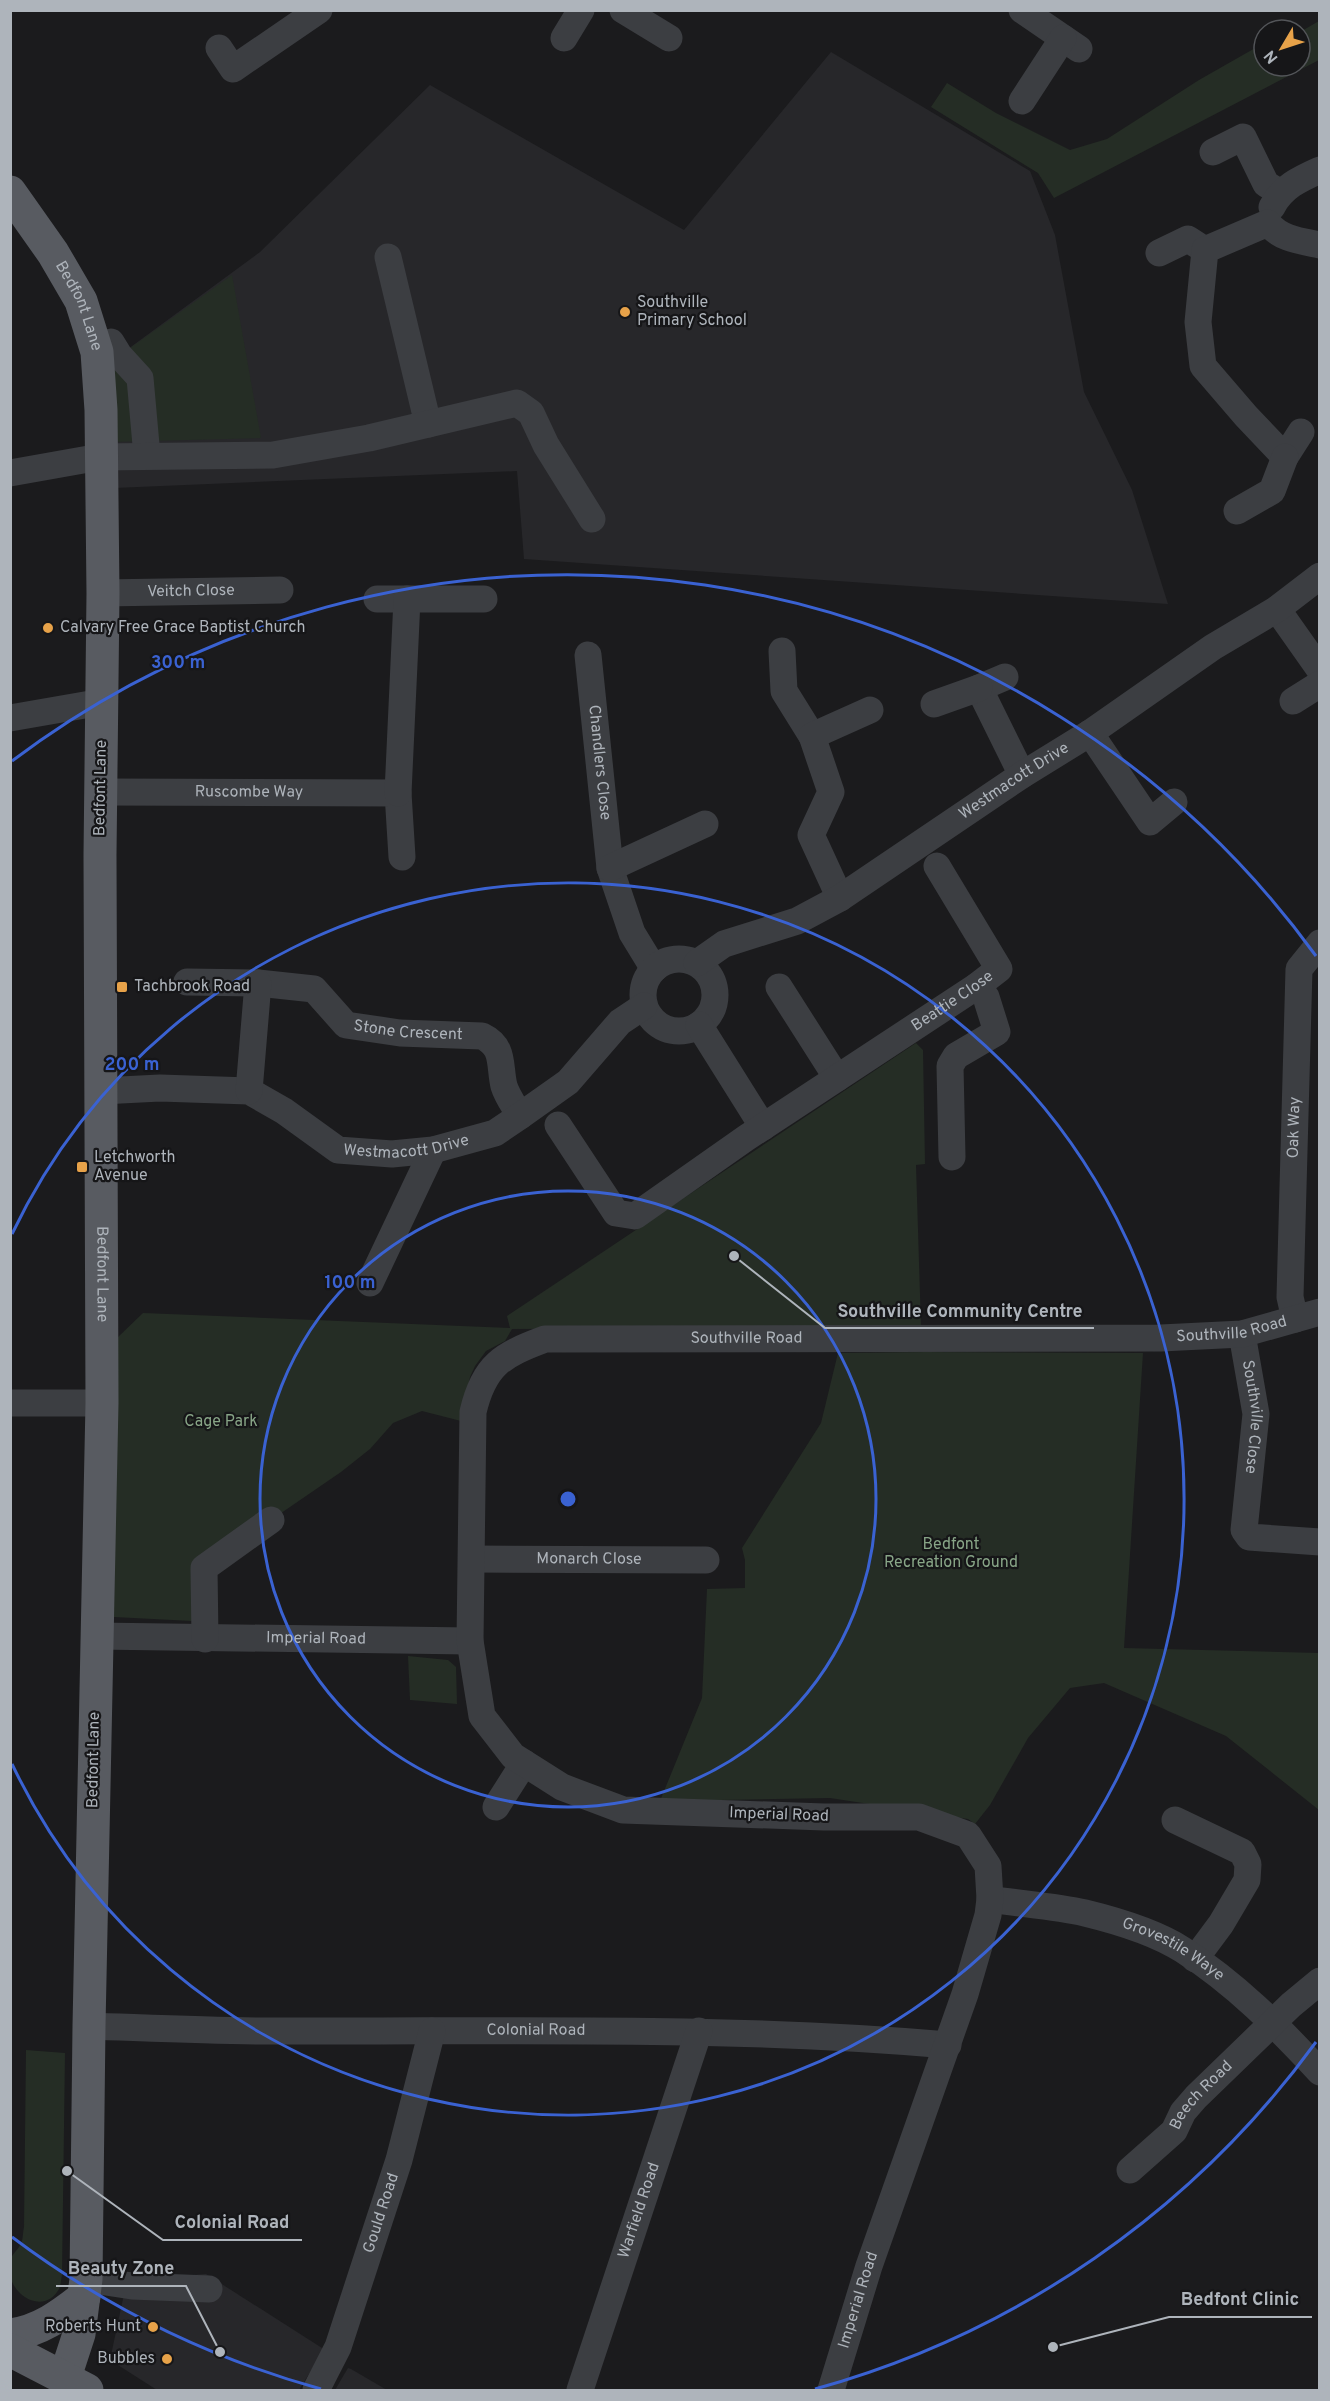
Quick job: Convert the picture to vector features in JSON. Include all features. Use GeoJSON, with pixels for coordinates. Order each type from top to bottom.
{"type":"FeatureCollection","features":[{"type":"Feature","properties":{"kind":"main road","name":"Bedfont Lane"},"geometry":{"type":"LineString","coordinates":[[11,192],[53,253],[81,301],[97,352],[103,593],[102,1403],[85,2288],[76,2384]]}},
{"type":"Feature","properties":{"kind":"main road"},"geometry":{"type":"LineString","coordinates":[[10,2335],[36,2329],[61,2315],[85,2288]]}},
{"type":"Feature","properties":{"kind":"main road"},"geometry":{"type":"LineString","coordinates":[[10,2350],[76,2384]]}},
{"type":"Feature","properties":{"kind":"street"},"geometry":{"type":"LineString","coordinates":[[219,48],[233,69],[319,10]]}},
{"type":"Feature","properties":{"kind":"street"},"geometry":{"type":"LineString","coordinates":[[564,38],[580,10]]}},
{"type":"Feature","properties":{"kind":"street"},"geometry":{"type":"LineString","coordinates":[[623,10],[651,17],[669,38]]}},
{"type":"Feature","properties":{"kind":"street"},"geometry":{"type":"LineString","coordinates":[[1022,10],[1071,44],[1022,101]]}},
{"type":"Feature","properties":{"kind":"street"},"geometry":{"type":"LineString","coordinates":[[1213,152],[1243,137],[1266,184],[1281,193]]}},
{"type":"Feature","properties":{"kind":"street"},"geometry":{"type":"LineString","coordinates":[[1320,170],[1292,184],[1281,193],[1272,205],[1268,222],[1274,231],[1285,236],[1320,245]]}},
{"type":"Feature","properties":{"kind":"street"},"geometry":{"type":"LineString","coordinates":[[1205,250],[1268,222]]}},
{"type":"Feature","properties":{"kind":"street"},"geometry":{"type":"LineString","coordinates":[[1159,253],[1188,239],[1205,250]]}},
{"type":"Feature","properties":{"kind":"street"},"geometry":{"type":"LineString","coordinates":[[1205,250],[1198,322],[1203,366],[1285,457]]}},
{"type":"Feature","properties":{"kind":"street"},"geometry":{"type":"LineString","coordinates":[[388,257],[428,424]]}},
{"type":"Feature","properties":{"kind":"street"},"geometry":{"type":"LineString","coordinates":[[97,352],[111,342],[118,355],[140,378],[146,445]]}},
{"type":"Feature","properties":{"kind":"street"},"geometry":{"type":"LineString","coordinates":[[10,473],[100,457],[273,455],[369,438],[517,403],[531,413],[546,445],[592,519]]}},
{"type":"Feature","properties":{"kind":"street"},"geometry":{"type":"LineString","coordinates":[[1237,511],[1272,491],[1285,457],[1301,432]]}},
{"type":"Feature","properties":{"kind":"street","name":"Westmacott Drive"},"geometry":{"type":"LineString","coordinates":[[697,963],[724,944],[797,921],[840,898],[1022,775],[1090,734],[1213,647],[1277,609],[1320,576]]}},
{"type":"Feature","properties":{"kind":"street","name":"Veitch Close"},"geometry":{"type":"LineString","coordinates":[[103,593],[280,590]]}},
{"type":"Feature","properties":{"kind":"street"},"geometry":{"type":"LineString","coordinates":[[376,599],[484,599]]}},
{"type":"Feature","properties":{"kind":"street"},"geometry":{"type":"LineString","coordinates":[[402,857],[398,793],[407,599]]}},
{"type":"Feature","properties":{"kind":"street"},"geometry":{"type":"LineString","coordinates":[[1277,609],[1320,670]]}},
{"type":"Feature","properties":{"kind":"street"},"geometry":{"type":"LineString","coordinates":[[782,651],[784,691],[812,736],[831,792],[811,835],[840,898]]}},
{"type":"Feature","properties":{"kind":"street","name":"Chandlers Close"},"geometry":{"type":"LineString","coordinates":[[588,656],[610,868],[632,933],[654,969]]}},
{"type":"Feature","properties":{"kind":"street"},"geometry":{"type":"LineString","coordinates":[[934,704],[1005,677]]}},
{"type":"Feature","properties":{"kind":"street"},"geometry":{"type":"LineString","coordinates":[[1293,701],[1320,684]]}},
{"type":"Feature","properties":{"kind":"street"},"geometry":{"type":"LineString","coordinates":[[979,688],[1022,775]]}},
{"type":"Feature","properties":{"kind":"street"},"geometry":{"type":"LineString","coordinates":[[10,718],[102,702]]}},
{"type":"Feature","properties":{"kind":"street"},"geometry":{"type":"LineString","coordinates":[[812,736],[870,710]]}},
{"type":"Feature","properties":{"kind":"street"},"geometry":{"type":"LineString","coordinates":[[1090,734],[1150,822],[1174,802]]}},
{"type":"Feature","properties":{"kind":"street","name":"Ruscombe Way"},"geometry":{"type":"LineString","coordinates":[[102,792],[398,793]]}},
{"type":"Feature","properties":{"kind":"street"},"geometry":{"type":"LineString","coordinates":[[610,868],[705,824]]}},
{"type":"Feature","properties":{"kind":"street","name":"Beattie Close"},"geometry":{"type":"LineString","coordinates":[[558,1125],[616,1213],[635,1216],[763,1127],[977,986],[999,969],[937,866]]}},
{"type":"Feature","properties":{"kind":"street","name":"Oak Way"},"geometry":{"type":"LineString","coordinates":[[1307,1316],[1290,1297],[1299,969],[1320,943]]}},
{"type":"Feature","properties":{"kind":"street"},"geometry":{"type":"LineString","coordinates":[[674,959],[686,959],[697,963],[706,971],[715,994],[708,1017],[689,1030],[667,1029],[657,1024],[644,1006],[643,986],[654,969],[663,962],[674,959]]}},
{"type":"Feature","properties":{"kind":"street","name":"Stone Crescent"},"geometry":{"type":"LineString","coordinates":[[187,982],[258,983],[314,989],[346,1025],[400,1033],[482,1036],[493,1041],[499,1052],[505,1088],[520,1116]]}},
{"type":"Feature","properties":{"kind":"street"},"geometry":{"type":"LineString","coordinates":[[249,1092],[258,983]]}},
{"type":"Feature","properties":{"kind":"street"},"geometry":{"type":"LineString","coordinates":[[952,1157],[950,1066],[956,1056],[997,1032],[986,997],[977,986]]}},
{"type":"Feature","properties":{"kind":"street"},"geometry":{"type":"LineString","coordinates":[[779,987],[837,1078]]}},
{"type":"Feature","properties":{"kind":"street","name":"Westmacott Drive"},"geometry":{"type":"LineString","coordinates":[[101,1091],[160,1088],[249,1092],[284,1111],[338,1150],[392,1154],[433,1150],[495,1133],[520,1116],[568,1082],[620,1022],[644,1006]]}},
{"type":"Feature","properties":{"kind":"street"},"geometry":{"type":"LineString","coordinates":[[699,1025],[763,1127]]}},
{"type":"Feature","properties":{"kind":"street"},"geometry":{"type":"LineString","coordinates":[[370,1283],[433,1150]]}},
{"type":"Feature","properties":{"kind":"street","name":"Southville Road"},"geometry":{"type":"LineString","coordinates":[[470,1641],[473,1412],[479,1389],[492,1368],[512,1351],[545,1339],[1161,1338],[1242,1334],[1307,1316]]}},
{"type":"Feature","properties":{"kind":"street","name":"Southville Close"},"geometry":{"type":"LineString","coordinates":[[1242,1334],[1256,1414],[1244,1530],[1249,1537],[1320,1542]]}},
{"type":"Feature","properties":{"kind":"street"},"geometry":{"type":"LineString","coordinates":[[10,1403],[102,1403]]}},
{"type":"Feature","properties":{"kind":"street"},"geometry":{"type":"LineString","coordinates":[[205,1639],[204,1568],[271,1520]]}},
{"type":"Feature","properties":{"kind":"street","name":"Monarch Close"},"geometry":{"type":"LineString","coordinates":[[471,1559],[706,1560]]}},
{"type":"Feature","properties":{"kind":"street","name":"Imperial Road"},"geometry":{"type":"LineString","coordinates":[[96,1636],[470,1641],[482,1716],[513,1756],[562,1787],[623,1810],[824,1817],[919,1817],[968,1835],[988,1866],[990,1899],[988,1915],[948,2045],[869,2266],[831,2391]]}},
{"type":"Feature","properties":{"kind":"street"},"geometry":{"type":"LineString","coordinates":[[496,1807],[524,1762]]}},
{"type":"Feature","properties":{"kind":"street"},"geometry":{"type":"LineString","coordinates":[[1175,1820],[1242,1852],[1248,1864],[1247,1881],[1221,1924],[1195,1959]]}},
{"type":"Feature","properties":{"kind":"street","name":"Grovestile Waye"},"geometry":{"type":"LineString","coordinates":[[990,1899],[1085,1913],[1139,1929],[1182,1950],[1235,1988],[1274,2022],[1320,2072]]}},
{"type":"Feature","properties":{"kind":"street","name":"Beech Road"},"geometry":{"type":"LineString","coordinates":[[1130,2170],[1174,2131],[1183,2112],[1196,2097],[1320,1981]]}},
{"type":"Feature","properties":{"kind":"street","name":"Colonial Road"},"geometry":{"type":"LineString","coordinates":[[89,2026],[267,2031],[699,2031],[854,2037],[948,2045]]}},
{"type":"Feature","properties":{"kind":"street","name":"Gould Road"},"geometry":{"type":"LineString","coordinates":[[316,2391],[338,2347],[399,2160],[432,2031]]}},
{"type":"Feature","properties":{"kind":"street","name":"Warfield Road"},"geometry":{"type":"LineString","coordinates":[[580,2391],[699,2031]]}},
{"type":"Feature","properties":{"kind":"street"},"geometry":{"type":"LineString","coordinates":[[85,2288],[132,2286],[209,2289]]}},
{"type":"Feature","properties":{"kind":"shaded area","name":"Southville Primary School"},"geometry":{"type":"Polygon","coordinates":[[[831,52],[1030,171],[1055,235],[1084,392],[1132,490],[1168,604],[524,559],[517,471],[114,488],[109,363],[260,252],[430,85],[684,230],[831,52]]]}},
{"type":"Feature","properties":{"kind":"shaded area"},"geometry":{"type":"Polygon","coordinates":[[[206,2274],[322,2348],[322,2353],[299,2390],[157,2390],[110,2360],[127,2280],[206,2274]]]}},
{"type":"Feature","properties":{"kind":"shaded area"},"geometry":{"type":"Polygon","coordinates":[[[348,2368],[351,2369],[387,2390],[335,2390],[348,2368]]]}},
{"type":"Feature","properties":{"kind":"green space"},"geometry":{"type":"Polygon","coordinates":[[[1319,21],[1319,60],[1312,64],[1312,25],[1319,21]]]}},
{"type":"Feature","properties":{"kind":"green space"},"geometry":{"type":"Polygon","coordinates":[[[1252,50],[1252,78],[1284,78],[1054,198],[1038,173],[931,107],[947,83],[996,113],[1070,150],[1107,139],[1199,80],[1252,50]]]}},
{"type":"Feature","properties":{"kind":"green space"},"geometry":{"type":"Polygon","coordinates":[[[232,275],[261,438],[112,442],[109,363],[232,275]]]}},
{"type":"Feature","properties":{"kind":"green space","name":"Cage Park"},"geometry":{"type":"Polygon","coordinates":[[[916,1043],[923,1050],[925,1164],[916,1165],[921,1327],[512,1329],[505,1341],[486,1351],[475,1366],[470,1377],[461,1421],[422,1411],[393,1423],[370,1449],[341,1472],[271,1520],[195,1560],[192,1621],[114,1617],[116,1339],[143,1313],[510,1328],[507,1316],[916,1043]]]}},
{"type":"Feature","properties":{"kind":"green space","name":"Bedfont Recreation Ground"},"geometry":{"type":"Polygon","coordinates":[[[838,1353],[1143,1353],[1124,1648],[1319,1653],[1319,1810],[1226,1736],[1104,1683],[1070,1688],[1028,1738],[990,1805],[975,1824],[968,1819],[830,1798],[660,1801],[702,1698],[707,1589],[745,1588],[745,1560],[742,1548],[821,1423],[838,1353]]]}},
{"type":"Feature","properties":{"kind":"green space"},"geometry":{"type":"Polygon","coordinates":[[[408,1656],[448,1660],[456,1667],[457,1704],[410,1700],[408,1656]]]}},
{"type":"Feature","properties":{"kind":"green space"},"geometry":{"type":"Polygon","coordinates":[[[26,2050],[65,2053],[62,2275],[60,2287],[53,2297],[38,2302],[17,2290],[9,2268],[11,2259],[22,2241],[24,2227],[26,2050]]]}},
{"type":"Feature","properties":{"kind":"place","name":"Southville Primary School"},"geometry":{"type":"Point","coordinates":[625,312]}},
{"type":"Feature","properties":{"kind":"place","name":"Calvary Free Grace Baptist Church"},"geometry":{"type":"Point","coordinates":[48,628]}},
{"type":"Feature","properties":{"kind":"place","name":"Tachbrook Road"},"geometry":{"type":"Point","coordinates":[122,987]}},
{"type":"Feature","properties":{"kind":"place","name":"Letchworth Avenue"},"geometry":{"type":"Point","coordinates":[82,1167]}},
{"type":"Feature","properties":{"kind":"place","name":"Southville Community Centre"},"geometry":{"type":"Point","coordinates":[734,1256]}},
{"type":"Feature","properties":{"kind":"place","name":"Colonial Road"},"geometry":{"type":"Point","coordinates":[67,2171]}},
{"type":"Feature","properties":{"kind":"place","name":"Roberts Hunt"},"geometry":{"type":"Point","coordinates":[153,2327]}},
{"type":"Feature","properties":{"kind":"place","name":"Bedfont Clinic"},"geometry":{"type":"Point","coordinates":[1053,2347]}},
{"type":"Feature","properties":{"kind":"place","name":"Beauty Zone"},"geometry":{"type":"Point","coordinates":[220,2352]}},
{"type":"Feature","properties":{"kind":"place","name":"Bubbles"},"geometry":{"type":"Point","coordinates":[167,2359]}}]}
